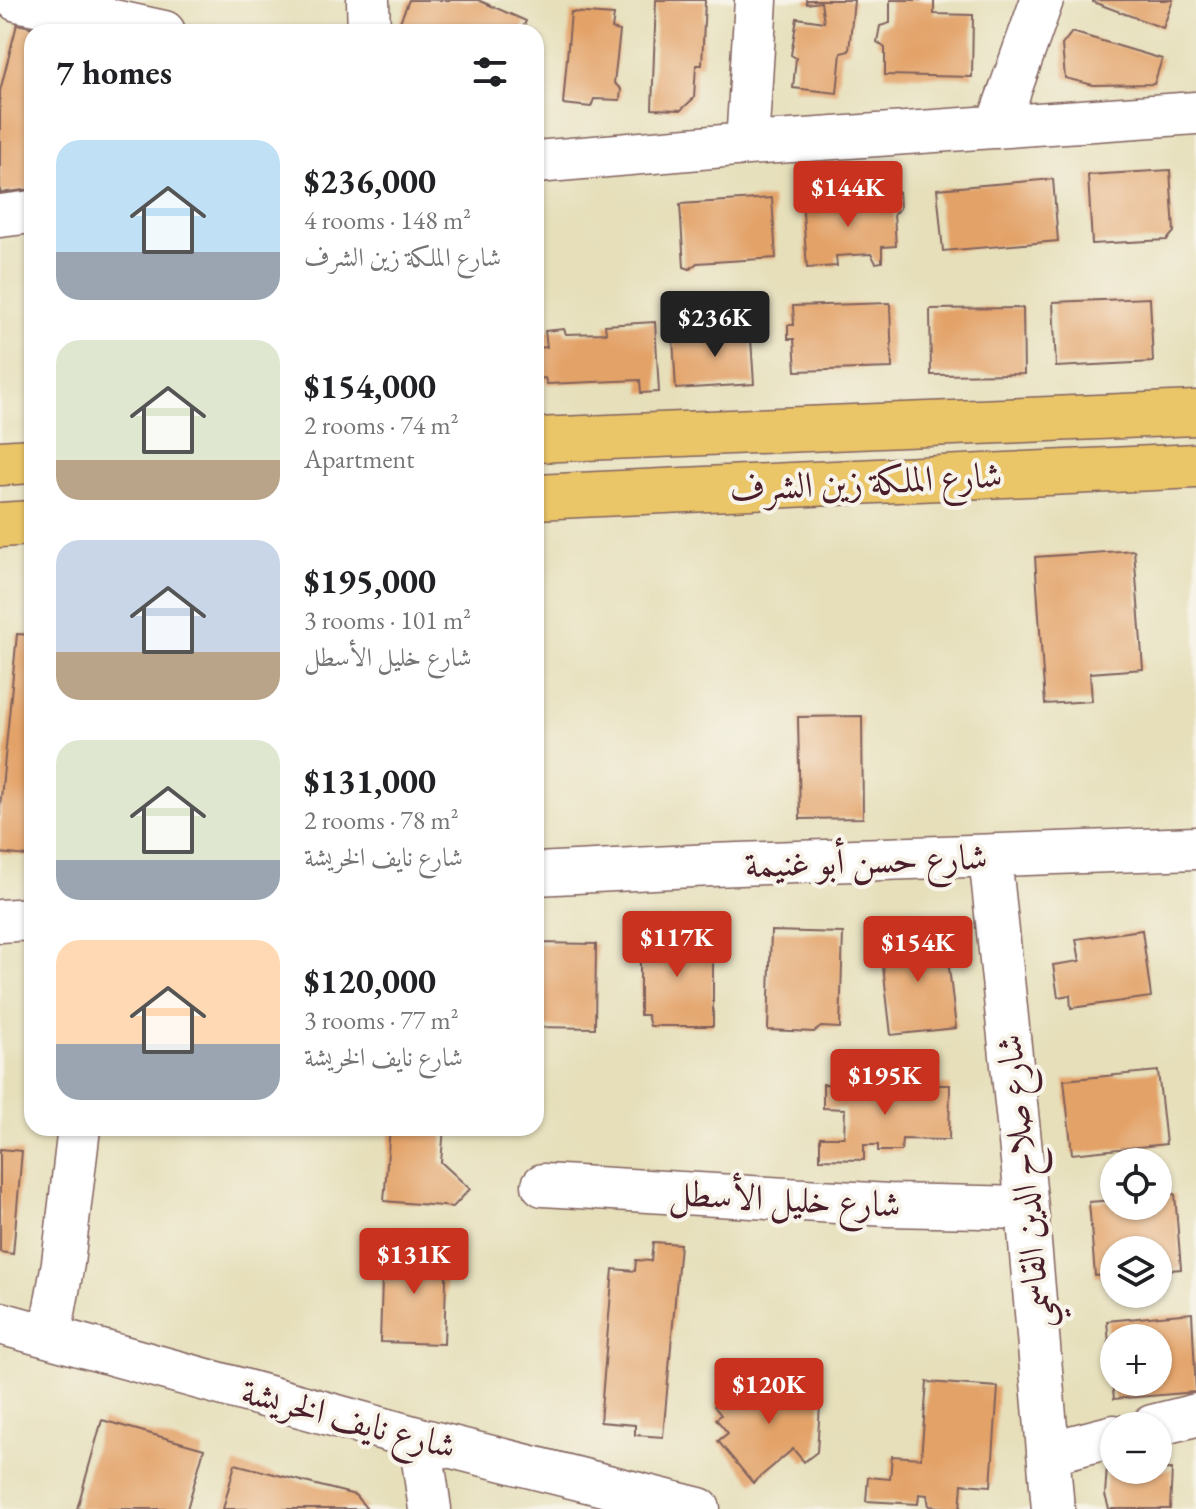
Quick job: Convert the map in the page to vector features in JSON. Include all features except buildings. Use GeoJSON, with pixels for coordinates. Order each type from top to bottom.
{"type":"FeatureCollection","features":[{"type":"Feature","properties":{"kind":"main road","name":"شارع الملكة زين الشرف"},"geometry":{"type":"LineString","coordinates":[[544,440],[1196,413]]}},
{"type":"Feature","properties":{"kind":"main road"},"geometry":{"type":"LineString","coordinates":[[0,463],[24,462]]}},
{"type":"Feature","properties":{"kind":"main road","name":"شارع الملكة زين الشرف"},"geometry":{"type":"LineString","coordinates":[[544,497],[1196,466]]}},
{"type":"Feature","properties":{"kind":"main road"},"geometry":{"type":"LineString","coordinates":[[0,525],[24,524]]}},
{"type":"Feature","properties":{"kind":"street"},"geometry":{"type":"LineString","coordinates":[[17,0],[127,24]]}},
{"type":"Feature","properties":{"kind":"street"},"geometry":{"type":"LineString","coordinates":[[368,0],[369,24]]}},
{"type":"Feature","properties":{"kind":"street"},"geometry":{"type":"LineString","coordinates":[[747,144],[756,0]]}},
{"type":"Feature","properties":{"kind":"street"},"geometry":{"type":"LineString","coordinates":[[997,127],[1042,0]]}},
{"type":"Feature","properties":{"kind":"street"},"geometry":{"type":"LineString","coordinates":[[544,161],[1196,113]]}},
{"type":"Feature","properties":{"kind":"street"},"geometry":{"type":"LineString","coordinates":[[0,216],[24,213]]}},
{"type":"Feature","properties":{"kind":"street","name":"شارع حسن أبو غنيمة"},"geometry":{"type":"LineString","coordinates":[[544,874],[1196,848]]}},
{"type":"Feature","properties":{"kind":"street","name":"شارع صلاح الدين القاسمي"},"geometry":{"type":"LineString","coordinates":[[990,856],[1027,1208],[1053,1509]]}},
{"type":"Feature","properties":{"kind":"street"},"geometry":{"type":"LineString","coordinates":[[0,921],[24,920]]}},
{"type":"Feature","properties":{"kind":"street"},"geometry":{"type":"LineString","coordinates":[[50,1335],[63,1263],[78,1136]]}},
{"type":"Feature","properties":{"kind":"street","name":"شارع خليل الأسطل"},"geometry":{"type":"LineString","coordinates":[[543,1185],[889,1205],[1027,1208]]}},
{"type":"Feature","properties":{"kind":"street","name":"شارع نايف الخريشة"},"geometry":{"type":"LineString","coordinates":[[0,1323],[420,1439],[699,1509]]}},
{"type":"Feature","properties":{"kind":"street"},"geometry":{"type":"LineString","coordinates":[[1172,1421],[1196,1415]]}},
{"type":"Feature","properties":{"kind":"street"},"geometry":{"type":"LineString","coordinates":[[420,1439],[430,1509]]}},
{"type":"Feature","properties":{"kind":"street"},"geometry":{"type":"LineString","coordinates":[[1048,1453],[1100,1440]]}}]}
